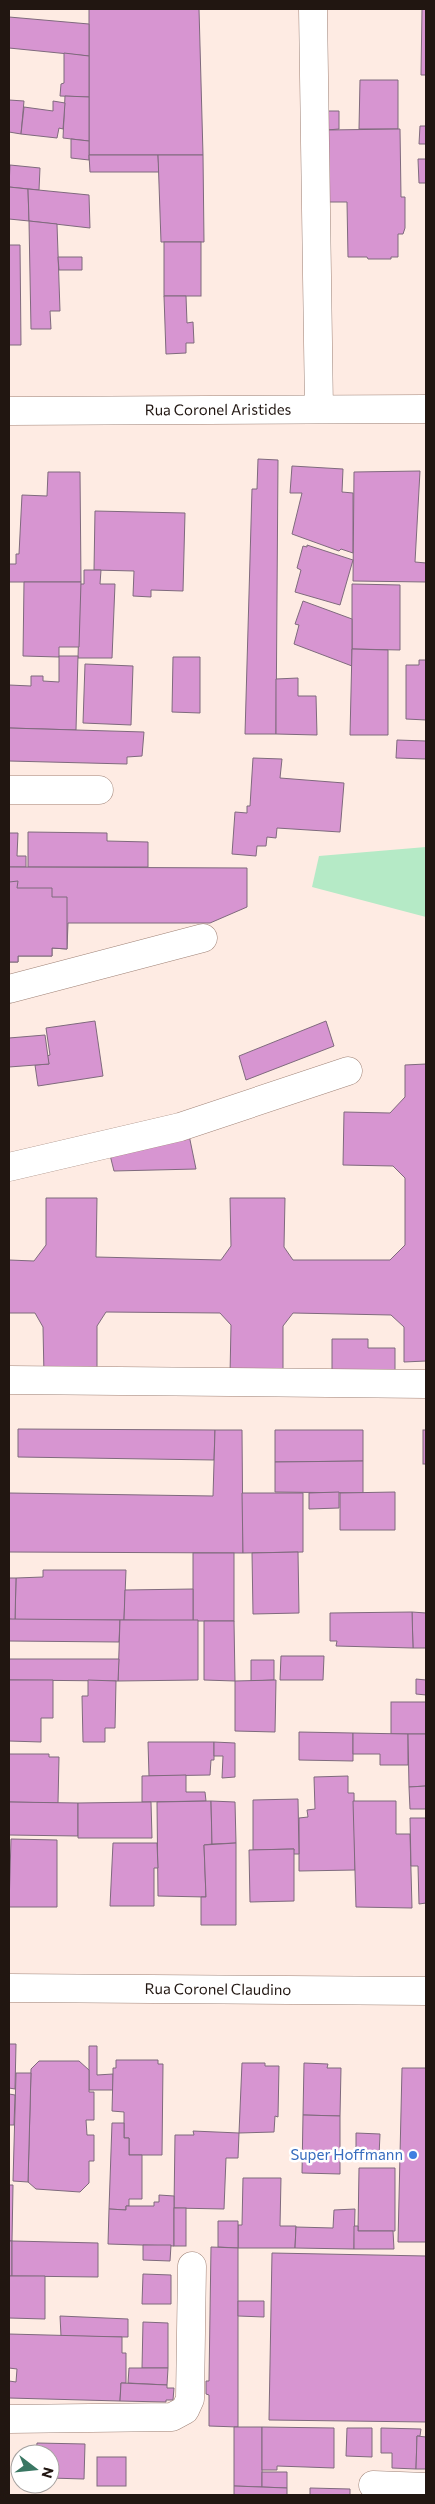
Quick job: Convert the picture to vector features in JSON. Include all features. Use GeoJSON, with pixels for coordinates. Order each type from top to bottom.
{"type":"FeatureCollection","features":[{"type":"Feature","properties":{"kind":"street"},"geometry":{"type":"LineString","coordinates":[[314,9],[319,409]]}},
{"type":"Feature","properties":{"kind":"street","name":"Rua Coronel Aristides"},"geometry":{"type":"LineString","coordinates":[[9,411],[426,409]]}},
{"type":"Feature","properties":{"kind":"street"},"geometry":{"type":"LineString","coordinates":[[9,790],[99,790]]}},
{"type":"Feature","properties":{"kind":"street"},"geometry":{"type":"LineString","coordinates":[[9,989],[203,938]]}},
{"type":"Feature","properties":{"kind":"street"},"geometry":{"type":"LineString","coordinates":[[9,1166],[180,1128],[348,1070]]}},
{"type":"Feature","properties":{"kind":"street"},"geometry":{"type":"LineString","coordinates":[[9,1380],[426,1384]]}},
{"type":"Feature","properties":{"kind":"street","name":"Rua Coronel Claudino"},"geometry":{"type":"LineString","coordinates":[[9,1988],[426,1991]]}},
{"type":"Feature","properties":{"kind":"street"},"geometry":{"type":"LineString","coordinates":[[9,2419],[172,2417],[184,2410],[190,2399],[192,2266]]}},
{"type":"Feature","properties":{"kind":"street"},"geometry":{"type":"LineString","coordinates":[[373,2485],[426,2487]]}},
{"type":"Feature","properties":{"kind":"green space"},"geometry":{"type":"Polygon","coordinates":[[[426,847],[426,917],[312,887],[319,856],[426,847]]]}},
{"type":"Feature","properties":{"kind":"building"},"geometry":{"type":"Polygon","coordinates":[[[89,9],[199,9],[203,155],[89,155],[89,9]]]}},
{"type":"Feature","properties":{"kind":"building"},"geometry":{"type":"Polygon","coordinates":[[[422,9],[426,9],[426,75],[421,75],[422,9]]]}},
{"type":"Feature","properties":{"kind":"building"},"geometry":{"type":"Polygon","coordinates":[[[9,17],[89,24],[89,56],[9,48],[9,17]]]}},
{"type":"Feature","properties":{"kind":"building"},"geometry":{"type":"Polygon","coordinates":[[[64,53],[89,56],[89,97],[60,96],[61,84],[64,83],[64,53]]]}},
{"type":"Feature","properties":{"kind":"building"},"geometry":{"type":"Polygon","coordinates":[[[360,80],[398,80],[398,129],[359,129],[360,80]]]}},
{"type":"Feature","properties":{"kind":"building"},"geometry":{"type":"Polygon","coordinates":[[[65,96],[89,97],[89,141],[63,138],[65,96]]]}},
{"type":"Feature","properties":{"kind":"building"},"geometry":{"type":"Polygon","coordinates":[[[9,100],[24,101],[21,134],[9,132],[9,100]]]}},
{"type":"Feature","properties":{"kind":"building"},"geometry":{"type":"Polygon","coordinates":[[[53,101],[65,103],[63,129],[59,128],[57,138],[21,134],[24,107],[53,111],[53,101]]]}},
{"type":"Feature","properties":{"kind":"building"},"geometry":{"type":"Polygon","coordinates":[[[328,111],[339,111],[339,129],[327,130],[328,111]]]}},
{"type":"Feature","properties":{"kind":"building"},"geometry":{"type":"Polygon","coordinates":[[[420,126],[426,126],[426,144],[419,144],[420,126]]]}},
{"type":"Feature","properties":{"kind":"building"},"geometry":{"type":"Polygon","coordinates":[[[400,129],[401,197],[405,197],[405,228],[403,234],[398,234],[398,257],[391,257],[391,259],[368,259],[367,257],[348,257],[347,202],[325,202],[327,130],[400,129]]]}},
{"type":"Feature","properties":{"kind":"building"},"geometry":{"type":"Polygon","coordinates":[[[71,139],[89,141],[89,160],[71,158],[71,139]]]}},
{"type":"Feature","properties":{"kind":"building"},"geometry":{"type":"Polygon","coordinates":[[[89,155],[158,155],[159,172],[90,172],[89,155]]]}},
{"type":"Feature","properties":{"kind":"building"},"geometry":{"type":"Polygon","coordinates":[[[158,155],[203,155],[204,242],[161,242],[158,155]]]}},
{"type":"Feature","properties":{"kind":"building"},"geometry":{"type":"Polygon","coordinates":[[[418,159],[426,159],[426,183],[419,183],[418,159]]]}},
{"type":"Feature","properties":{"kind":"building"},"geometry":{"type":"Polygon","coordinates":[[[10,165],[40,168],[39,190],[9,187],[10,165]]]}},
{"type":"Feature","properties":{"kind":"building"},"geometry":{"type":"Polygon","coordinates":[[[9,187],[28,189],[29,221],[9,219],[9,187]]]}},
{"type":"Feature","properties":{"kind":"building"},"geometry":{"type":"Polygon","coordinates":[[[28,189],[89,195],[90,228],[29,221],[28,189]]]}},
{"type":"Feature","properties":{"kind":"building"},"geometry":{"type":"Polygon","coordinates":[[[29,221],[57,224],[60,311],[50,311],[51,329],[31,329],[29,221]]]}},
{"type":"Feature","properties":{"kind":"building"},"geometry":{"type":"Polygon","coordinates":[[[164,242],[201,242],[201,296],[164,296],[164,242]]]}},
{"type":"Feature","properties":{"kind":"building"},"geometry":{"type":"Polygon","coordinates":[[[9,245],[20,245],[21,345],[9,345],[9,245]]]}},
{"type":"Feature","properties":{"kind":"building"},"geometry":{"type":"Polygon","coordinates":[[[58,257],[82,257],[82,270],[59,270],[58,257]]]}},
{"type":"Feature","properties":{"kind":"building"},"geometry":{"type":"Polygon","coordinates":[[[164,296],[186,296],[187,323],[193,322],[194,343],[186,343],[186,353],[166,354],[164,296]]]}},
{"type":"Feature","properties":{"kind":"building"},"geometry":{"type":"Polygon","coordinates":[[[258,459],[278,460],[276,734],[245,734],[252,489],[257,489],[258,459]]]}},
{"type":"Feature","properties":{"kind":"building"},"geometry":{"type":"Polygon","coordinates":[[[292,466],[343,469],[342,492],[353,493],[353,553],[341,549],[339,551],[292,534],[302,493],[290,493],[292,466]]]}},
{"type":"Feature","properties":{"kind":"building"},"geometry":{"type":"Polygon","coordinates":[[[420,471],[415,562],[426,563],[426,582],[353,581],[354,472],[420,471]]]}},
{"type":"Feature","properties":{"kind":"building"},"geometry":{"type":"Polygon","coordinates":[[[48,472],[80,472],[81,582],[9,582],[9,564],[16,564],[16,554],[19,554],[22,495],[47,496],[48,472]]]}},
{"type":"Feature","properties":{"kind":"building"},"geometry":{"type":"Polygon","coordinates":[[[95,511],[185,513],[183,591],[151,590],[151,597],[133,596],[134,571],[94,570],[95,511]]]}},
{"type":"Feature","properties":{"kind":"building"},"geometry":{"type":"Polygon","coordinates":[[[307,545],[353,560],[340,605],[295,592],[301,570],[297,568],[303,546],[307,547],[307,545]]]}},
{"type":"Feature","properties":{"kind":"building"},"geometry":{"type":"Polygon","coordinates":[[[84,570],[101,570],[100,584],[115,584],[112,658],[78,658],[80,584],[84,584],[84,570]]]}},
{"type":"Feature","properties":{"kind":"building"},"geometry":{"type":"Polygon","coordinates":[[[24,582],[81,582],[79,647],[59,647],[59,657],[23,656],[24,582]]]}},
{"type":"Feature","properties":{"kind":"building"},"geometry":{"type":"Polygon","coordinates":[[[352,584],[400,585],[400,650],[352,649],[352,584]]]}},
{"type":"Feature","properties":{"kind":"building"},"geometry":{"type":"Polygon","coordinates":[[[303,601],[352,619],[352,666],[294,644],[299,625],[295,624],[303,601]]]}},
{"type":"Feature","properties":{"kind":"building"},"geometry":{"type":"Polygon","coordinates":[[[352,649],[388,650],[388,735],[350,735],[352,649]]]}},
{"type":"Feature","properties":{"kind":"building"},"geometry":{"type":"Polygon","coordinates":[[[59,656],[78,656],[76,730],[9,728],[9,685],[31,686],[31,676],[43,676],[43,681],[59,682],[59,656]]]}},
{"type":"Feature","properties":{"kind":"building"},"geometry":{"type":"Polygon","coordinates":[[[173,657],[200,657],[200,713],[172,712],[173,657]]]}},
{"type":"Feature","properties":{"kind":"building"},"geometry":{"type":"Polygon","coordinates":[[[419,660],[426,660],[426,720],[406,719],[406,665],[419,665],[419,660]]]}},
{"type":"Feature","properties":{"kind":"building"},"geometry":{"type":"Polygon","coordinates":[[[85,664],[133,666],[131,725],[83,723],[85,664]]]}},
{"type":"Feature","properties":{"kind":"building"},"geometry":{"type":"Polygon","coordinates":[[[298,678],[298,696],[316,696],[317,735],[276,734],[276,679],[298,678]]]}},
{"type":"Feature","properties":{"kind":"building"},"geometry":{"type":"Polygon","coordinates":[[[9,728],[144,732],[142,756],[127,757],[127,764],[9,761],[9,728]]]}},
{"type":"Feature","properties":{"kind":"building"},"geometry":{"type":"Polygon","coordinates":[[[397,740],[426,741],[426,759],[396,758],[397,740]]]}},
{"type":"Feature","properties":{"kind":"building"},"geometry":{"type":"Polygon","coordinates":[[[253,758],[282,759],[280,778],[344,783],[340,832],[277,828],[276,838],[267,837],[266,846],[257,846],[256,856],[232,854],[235,812],[247,813],[247,806],[250,806],[253,758]]]}},
{"type":"Feature","properties":{"kind":"building"},"geometry":{"type":"Polygon","coordinates":[[[28,832],[107,833],[107,841],[148,842],[148,867],[28,867],[28,832]]]}},
{"type":"Feature","properties":{"kind":"building"},"geometry":{"type":"Polygon","coordinates":[[[9,833],[18,833],[17,856],[26,856],[26,867],[9,867],[9,833]]]}},
{"type":"Feature","properties":{"kind":"building"},"geometry":{"type":"Polygon","coordinates":[[[9,867],[247,868],[247,907],[210,923],[68,923],[67,949],[52,948],[52,956],[18,956],[18,962],[9,962],[9,867]]]}},
{"type":"Feature","properties":{"kind":"building"},"geometry":{"type":"Polygon","coordinates":[[[18,881],[17,888],[52,888],[52,897],[67,897],[67,949],[52,948],[52,956],[18,956],[18,962],[9,962],[9,882],[18,881]]]}},
{"type":"Feature","properties":{"kind":"building"},"geometry":{"type":"Polygon","coordinates":[[[95,1021],[103,1076],[38,1086],[35,1065],[49,1064],[47,1056],[50,1055],[46,1028],[95,1021]]]}},
{"type":"Feature","properties":{"kind":"building"},"geometry":{"type":"Polygon","coordinates":[[[326,1021],[334,1046],[246,1080],[239,1056],[326,1021]]]}},
{"type":"Feature","properties":{"kind":"building"},"geometry":{"type":"Polygon","coordinates":[[[45,1035],[49,1064],[9,1067],[9,1038],[45,1035]]]}},
{"type":"Feature","properties":{"kind":"building"},"geometry":{"type":"Polygon","coordinates":[[[426,1064],[426,1361],[404,1362],[404,1327],[391,1315],[293,1313],[283,1326],[283,1375],[230,1375],[231,1325],[220,1313],[106,1312],[97,1326],[97,1375],[44,1376],[43,1327],[35,1313],[9,1313],[9,1260],[34,1261],[46,1245],[46,1198],[97,1198],[96,1257],[221,1260],[231,1246],[230,1198],[285,1198],[284,1247],[293,1260],[390,1260],[405,1245],[405,1178],[393,1166],[343,1165],[344,1112],[390,1113],[405,1097],[405,1065],[426,1064]]]}},
{"type":"Feature","properties":{"kind":"building"},"geometry":{"type":"Polygon","coordinates":[[[189,1135],[196,1169],[114,1171],[109,1151],[189,1135]]]}},
{"type":"Feature","properties":{"kind":"building"},"geometry":{"type":"Polygon","coordinates":[[[332,1339],[368,1339],[368,1348],[395,1348],[395,1374],[332,1374],[332,1339]]]}},
{"type":"Feature","properties":{"kind":"building"},"geometry":{"type":"Polygon","coordinates":[[[18,1429],[215,1430],[214,1460],[18,1457],[18,1429]]]}},
{"type":"Feature","properties":{"kind":"building"},"geometry":{"type":"Polygon","coordinates":[[[215,1430],[242,1430],[243,1553],[9,1552],[9,1493],[213,1496],[215,1430]]]}},
{"type":"Feature","properties":{"kind":"building"},"geometry":{"type":"Polygon","coordinates":[[[275,1430],[363,1430],[363,1461],[275,1462],[275,1430]]]}},
{"type":"Feature","properties":{"kind":"building"},"geometry":{"type":"Polygon","coordinates":[[[423,1430],[426,1430],[426,1464],[423,1464],[423,1430]]]}},
{"type":"Feature","properties":{"kind":"building"},"geometry":{"type":"Polygon","coordinates":[[[363,1461],[363,1493],[275,1492],[275,1462],[363,1461]]]}},
{"type":"Feature","properties":{"kind":"building"},"geometry":{"type":"Polygon","coordinates":[[[339,1492],[339,1508],[309,1509],[309,1493],[339,1492]]]}},
{"type":"Feature","properties":{"kind":"building"},"geometry":{"type":"Polygon","coordinates":[[[395,1492],[395,1530],[340,1530],[340,1493],[395,1492]]]}},
{"type":"Feature","properties":{"kind":"building"},"geometry":{"type":"Polygon","coordinates":[[[242,1493],[303,1493],[303,1552],[243,1553],[242,1493]]]}},
{"type":"Feature","properties":{"kind":"building"},"geometry":{"type":"Polygon","coordinates":[[[298,1552],[299,1613],[253,1614],[252,1553],[298,1552]]]}},
{"type":"Feature","properties":{"kind":"building"},"geometry":{"type":"Polygon","coordinates":[[[193,1553],[234,1553],[234,1621],[193,1621],[193,1553]]]}},
{"type":"Feature","properties":{"kind":"building"},"geometry":{"type":"Polygon","coordinates":[[[43,1570],[126,1570],[124,1620],[15,1620],[16,1578],[43,1577],[43,1570]]]}},
{"type":"Feature","properties":{"kind":"building"},"geometry":{"type":"Polygon","coordinates":[[[9,1578],[16,1578],[15,1620],[9,1619],[9,1578]]]}},
{"type":"Feature","properties":{"kind":"building"},"geometry":{"type":"Polygon","coordinates":[[[193,1589],[193,1621],[124,1620],[125,1590],[193,1589]]]}},
{"type":"Feature","properties":{"kind":"building"},"geometry":{"type":"Polygon","coordinates":[[[412,1612],[426,1613],[426,1648],[413,1648],[412,1612]]]}},
{"type":"Feature","properties":{"kind":"building"},"geometry":{"type":"Polygon","coordinates":[[[412,1612],[413,1648],[336,1646],[337,1641],[330,1641],[330,1613],[412,1612]]]}},
{"type":"Feature","properties":{"kind":"building"},"geometry":{"type":"Polygon","coordinates":[[[9,1619],[120,1620],[119,1642],[9,1641],[9,1619]]]}},
{"type":"Feature","properties":{"kind":"building"},"geometry":{"type":"Polygon","coordinates":[[[120,1620],[198,1620],[198,1680],[118,1681],[120,1620]]]}},
{"type":"Feature","properties":{"kind":"building"},"geometry":{"type":"Polygon","coordinates":[[[204,1621],[234,1621],[235,1681],[204,1680],[204,1621]]]}},
{"type":"Feature","properties":{"kind":"building"},"geometry":{"type":"Polygon","coordinates":[[[281,1656],[324,1656],[323,1680],[280,1680],[281,1656]]]}},
{"type":"Feature","properties":{"kind":"building"},"geometry":{"type":"Polygon","coordinates":[[[9,1659],[119,1659],[118,1681],[9,1680],[9,1659]]]}},
{"type":"Feature","properties":{"kind":"building"},"geometry":{"type":"Polygon","coordinates":[[[251,1660],[274,1660],[274,1680],[251,1681],[251,1660]]]}},
{"type":"Feature","properties":{"kind":"building"},"geometry":{"type":"Polygon","coordinates":[[[416,1679],[426,1680],[426,1695],[416,1694],[416,1679]]]}},
{"type":"Feature","properties":{"kind":"building"},"geometry":{"type":"Polygon","coordinates":[[[9,1680],[53,1680],[53,1718],[41,1718],[41,1742],[9,1741],[9,1680]]]}},
{"type":"Feature","properties":{"kind":"building"},"geometry":{"type":"Polygon","coordinates":[[[88,1680],[116,1681],[115,1728],[105,1728],[105,1742],[83,1742],[82,1696],[88,1696],[88,1680]]]}},
{"type":"Feature","properties":{"kind":"building"},"geometry":{"type":"Polygon","coordinates":[[[276,1680],[275,1732],[235,1731],[235,1681],[276,1680]]]}},
{"type":"Feature","properties":{"kind":"building"},"geometry":{"type":"Polygon","coordinates":[[[391,1702],[426,1702],[426,1734],[391,1734],[391,1702]]]}},
{"type":"Feature","properties":{"kind":"building"},"geometry":{"type":"Polygon","coordinates":[[[299,1732],[353,1733],[353,1761],[299,1760],[299,1732]]]}},
{"type":"Feature","properties":{"kind":"building"},"geometry":{"type":"Polygon","coordinates":[[[353,1733],[408,1734],[408,1765],[380,1765],[380,1754],[353,1754],[353,1733]]]}},
{"type":"Feature","properties":{"kind":"building"},"geometry":{"type":"Polygon","coordinates":[[[408,1734],[426,1734],[426,1786],[409,1787],[408,1734]]]}},
{"type":"Feature","properties":{"kind":"building"},"geometry":{"type":"Polygon","coordinates":[[[148,1742],[214,1742],[214,1760],[211,1760],[210,1775],[149,1776],[148,1742]]]}},
{"type":"Feature","properties":{"kind":"building"},"geometry":{"type":"Polygon","coordinates":[[[214,1742],[235,1743],[235,1777],[222,1778],[223,1756],[214,1756],[214,1742]]]}},
{"type":"Feature","properties":{"kind":"building"},"geometry":{"type":"Polygon","coordinates":[[[9,1754],[49,1754],[49,1757],[59,1757],[58,1803],[9,1802],[9,1754]]]}},
{"type":"Feature","properties":{"kind":"building"},"geometry":{"type":"Polygon","coordinates":[[[186,1775],[186,1792],[205,1792],[206,1801],[142,1802],[142,1776],[186,1775]]]}},
{"type":"Feature","properties":{"kind":"building"},"geometry":{"type":"Polygon","coordinates":[[[348,1776],[348,1793],[354,1793],[355,1870],[299,1871],[299,1818],[308,1817],[307,1810],[315,1809],[314,1777],[348,1776]]]}},
{"type":"Feature","properties":{"kind":"building"},"geometry":{"type":"Polygon","coordinates":[[[426,1786],[426,1809],[410,1809],[409,1787],[426,1786]]]}},
{"type":"Feature","properties":{"kind":"building"},"geometry":{"type":"Polygon","coordinates":[[[298,1799],[299,1854],[293,1854],[294,1849],[253,1850],[253,1800],[298,1799]]]}},
{"type":"Feature","properties":{"kind":"building"},"geometry":{"type":"Polygon","coordinates":[[[211,1801],[212,1844],[204,1845],[206,1897],[158,1896],[157,1802],[211,1801]]]}},
{"type":"Feature","properties":{"kind":"building"},"geometry":{"type":"Polygon","coordinates":[[[211,1801],[235,1802],[236,1843],[212,1844],[211,1801]]]}},
{"type":"Feature","properties":{"kind":"building"},"geometry":{"type":"Polygon","coordinates":[[[353,1801],[396,1801],[396,1834],[410,1834],[412,1908],[356,1907],[353,1801]]]}},
{"type":"Feature","properties":{"kind":"building"},"geometry":{"type":"Polygon","coordinates":[[[9,1802],[78,1803],[78,1836],[9,1835],[9,1802]]]}},
{"type":"Feature","properties":{"kind":"building"},"geometry":{"type":"Polygon","coordinates":[[[151,1802],[152,1838],[78,1838],[78,1803],[151,1802]]]}},
{"type":"Feature","properties":{"kind":"building"},"geometry":{"type":"Polygon","coordinates":[[[410,1818],[426,1818],[426,1903],[419,1904],[418,1866],[411,1866],[410,1818]]]}},
{"type":"Feature","properties":{"kind":"building"},"geometry":{"type":"Polygon","coordinates":[[[11,1839],[57,1840],[57,1907],[9,1907],[11,1839]]]}},
{"type":"Feature","properties":{"kind":"building"},"geometry":{"type":"Polygon","coordinates":[[[113,1843],[157,1843],[158,1868],[154,1868],[154,1906],[110,1906],[113,1843]]]}},
{"type":"Feature","properties":{"kind":"building"},"geometry":{"type":"Polygon","coordinates":[[[236,1843],[236,1925],[201,1925],[201,1897],[206,1897],[204,1845],[236,1843]]]}},
{"type":"Feature","properties":{"kind":"building"},"geometry":{"type":"Polygon","coordinates":[[[294,1849],[294,1901],[250,1902],[249,1850],[294,1849]]]}},
{"type":"Feature","properties":{"kind":"building"},"geometry":{"type":"Polygon","coordinates":[[[9,2044],[16,2044],[15,2089],[9,2088],[9,2044]]]}},
{"type":"Feature","properties":{"kind":"building"},"geometry":{"type":"Polygon","coordinates":[[[89,2046],[97,2046],[97,2075],[113,2074],[113,2090],[89,2090],[89,2046]]]}},
{"type":"Feature","properties":{"kind":"building"},"geometry":{"type":"Polygon","coordinates":[[[116,2060],[158,2060],[158,2064],[163,2064],[162,2155],[129,2155],[129,2138],[124,2138],[124,2112],[112,2111],[113,2068],[116,2068],[116,2060]]]}},
{"type":"Feature","properties":{"kind":"building"},"geometry":{"type":"Polygon","coordinates":[[[39,2061],[79,2061],[89,2070],[89,2092],[94,2092],[94,2120],[86,2120],[87,2135],[94,2135],[94,2161],[89,2161],[89,2183],[80,2192],[36,2189],[28,2182],[31,2069],[39,2061]]]}},
{"type":"Feature","properties":{"kind":"building"},"geometry":{"type":"Polygon","coordinates":[[[242,2063],[265,2063],[265,2066],[279,2066],[278,2117],[275,2116],[274,2132],[239,2133],[242,2063]]]}},
{"type":"Feature","properties":{"kind":"building"},"geometry":{"type":"Polygon","coordinates":[[[304,2063],[328,2064],[327,2068],[341,2068],[340,2116],[303,2115],[304,2063]]]}},
{"type":"Feature","properties":{"kind":"building","name":"Super Hoffmann"},"geometry":{"type":"Polygon","coordinates":[[[402,2068],[426,2068],[426,2242],[398,2242],[402,2068]]]}},
{"type":"Feature","properties":{"kind":"building"},"geometry":{"type":"Polygon","coordinates":[[[16,2073],[31,2073],[28,2182],[13,2181],[16,2073]]]}},
{"type":"Feature","properties":{"kind":"building"},"geometry":{"type":"Polygon","coordinates":[[[9,2094],[15,2095],[14,2125],[9,2125],[9,2094]]]}},
{"type":"Feature","properties":{"kind":"building"},"geometry":{"type":"Polygon","coordinates":[[[303,2115],[340,2116],[340,2174],[302,2173],[303,2115]]]}},
{"type":"Feature","properties":{"kind":"building"},"geometry":{"type":"Polygon","coordinates":[[[112,2123],[124,2123],[124,2138],[129,2138],[129,2155],[142,2155],[142,2199],[129,2199],[129,2206],[126,2206],[126,2210],[109,2209],[112,2123]]]}},
{"type":"Feature","properties":{"kind":"building"},"geometry":{"type":"Polygon","coordinates":[[[193,2131],[239,2133],[238,2158],[226,2158],[224,2209],[174,2208],[175,2135],[194,2135],[193,2131]]]}},
{"type":"Feature","properties":{"kind":"building"},"geometry":{"type":"Polygon","coordinates":[[[356,2133],[380,2134],[379,2156],[356,2158],[356,2133]]]}},
{"type":"Feature","properties":{"kind":"building"},"geometry":{"type":"Polygon","coordinates":[[[359,2168],[395,2168],[395,2231],[358,2231],[359,2168]]]}},
{"type":"Feature","properties":{"kind":"building"},"geometry":{"type":"Polygon","coordinates":[[[243,2178],[281,2178],[280,2226],[296,2226],[295,2248],[238,2248],[238,2225],[242,2225],[243,2178]]]}},
{"type":"Feature","properties":{"kind":"building"},"geometry":{"type":"Polygon","coordinates":[[[9,2185],[13,2185],[12,2241],[9,2241],[9,2185]]]}},
{"type":"Feature","properties":{"kind":"building"},"geometry":{"type":"Polygon","coordinates":[[[159,2195],[174,2196],[174,2246],[108,2244],[109,2209],[126,2210],[126,2206],[154,2206],[154,2202],[159,2202],[159,2195]]]}},
{"type":"Feature","properties":{"kind":"building"},"geometry":{"type":"Polygon","coordinates":[[[174,2208],[186,2208],[186,2246],[174,2246],[174,2208]]]}},
{"type":"Feature","properties":{"kind":"building"},"geometry":{"type":"Polygon","coordinates":[[[355,2209],[354,2249],[295,2248],[296,2227],[333,2228],[334,2210],[355,2209]]]}},
{"type":"Feature","properties":{"kind":"building"},"geometry":{"type":"Polygon","coordinates":[[[218,2221],[238,2221],[238,2248],[218,2247],[218,2221]]]}},
{"type":"Feature","properties":{"kind":"building"},"geometry":{"type":"Polygon","coordinates":[[[354,2226],[358,2226],[358,2231],[393,2231],[394,2249],[354,2249],[354,2226]]]}},
{"type":"Feature","properties":{"kind":"building"},"geometry":{"type":"Polygon","coordinates":[[[9,2241],[12,2241],[12,2276],[9,2276],[9,2241]]]}},
{"type":"Feature","properties":{"kind":"building"},"geometry":{"type":"Polygon","coordinates":[[[12,2241],[98,2243],[98,2277],[12,2276],[12,2241]]]}},
{"type":"Feature","properties":{"kind":"building"},"geometry":{"type":"Polygon","coordinates":[[[143,2245],[171,2245],[170,2261],[143,2260],[143,2245]]]}},
{"type":"Feature","properties":{"kind":"building"},"geometry":{"type":"Polygon","coordinates":[[[211,2247],[238,2248],[238,2427],[209,2426],[209,2395],[206,2394],[206,2381],[209,2381],[211,2247]]]}},
{"type":"Feature","properties":{"kind":"building"},"geometry":{"type":"Polygon","coordinates":[[[272,2253],[426,2256],[426,2422],[269,2420],[272,2253]]]}},
{"type":"Feature","properties":{"kind":"building"},"geometry":{"type":"Polygon","coordinates":[[[143,2274],[171,2275],[171,2304],[142,2304],[143,2274]]]}},
{"type":"Feature","properties":{"kind":"building"},"geometry":{"type":"Polygon","coordinates":[[[9,2276],[45,2276],[45,2319],[9,2318],[9,2276]]]}},
{"type":"Feature","properties":{"kind":"building"},"geometry":{"type":"Polygon","coordinates":[[[238,2301],[264,2301],[264,2317],[238,2316],[238,2301]]]}},
{"type":"Feature","properties":{"kind":"building"},"geometry":{"type":"Polygon","coordinates":[[[60,2316],[128,2319],[128,2337],[61,2336],[60,2316]]]}},
{"type":"Feature","properties":{"kind":"building"},"geometry":{"type":"Polygon","coordinates":[[[143,2322],[168,2323],[168,2368],[142,2368],[143,2322]]]}},
{"type":"Feature","properties":{"kind":"building"},"geometry":{"type":"Polygon","coordinates":[[[9,2334],[122,2337],[122,2353],[126,2353],[126,2383],[121,2383],[120,2401],[9,2398],[9,2381],[16,2382],[17,2369],[9,2368],[9,2334]]]}},
{"type":"Feature","properties":{"kind":"building"},"geometry":{"type":"Polygon","coordinates":[[[129,2368],[168,2368],[167,2385],[128,2383],[129,2368]]]}},
{"type":"Feature","properties":{"kind":"building"},"geometry":{"type":"Polygon","coordinates":[[[121,2383],[167,2385],[167,2388],[174,2388],[173,2400],[166,2400],[166,2402],[120,2401],[121,2383]]]}},
{"type":"Feature","properties":{"kind":"building"},"geometry":{"type":"Polygon","coordinates":[[[234,2427],[262,2427],[262,2487],[234,2486],[234,2427]]]}},
{"type":"Feature","properties":{"kind":"building"},"geometry":{"type":"Polygon","coordinates":[[[262,2427],[334,2428],[334,2468],[277,2466],[277,2470],[262,2470],[262,2427]]]}},
{"type":"Feature","properties":{"kind":"building"},"geometry":{"type":"Polygon","coordinates":[[[347,2428],[372,2428],[372,2457],[346,2456],[347,2428]]]}},
{"type":"Feature","properties":{"kind":"building"},"geometry":{"type":"Polygon","coordinates":[[[381,2428],[421,2429],[420,2436],[417,2436],[416,2469],[392,2468],[392,2453],[381,2453],[381,2428]]]}},
{"type":"Feature","properties":{"kind":"building"},"geometry":{"type":"Polygon","coordinates":[[[417,2436],[426,2437],[426,2469],[416,2469],[417,2436]]]}},
{"type":"Feature","properties":{"kind":"building"},"geometry":{"type":"Polygon","coordinates":[[[37,2443],[85,2444],[84,2479],[60,2478],[60,2444],[37,2443]]]}},
{"type":"Feature","properties":{"kind":"building"},"geometry":{"type":"Polygon","coordinates":[[[97,2457],[126,2457],[126,2486],[97,2486],[97,2457]]]}},
{"type":"Feature","properties":{"kind":"building"},"geometry":{"type":"Polygon","coordinates":[[[262,2472],[287,2472],[287,2488],[262,2487],[262,2472]]]}},
{"type":"Feature","properties":{"kind":"building"},"geometry":{"type":"Polygon","coordinates":[[[234,2486],[287,2488],[287,2495],[234,2495],[234,2486]]]}},
{"type":"Feature","properties":{"kind":"building"},"geometry":{"type":"Polygon","coordinates":[[[310,2488],[350,2489],[350,2495],[310,2495],[310,2488]]]}},
{"type":"Feature","properties":{"kind":"place","name":"Super Hoffmann"},"geometry":{"type":"Point","coordinates":[413,2155]}}]}
